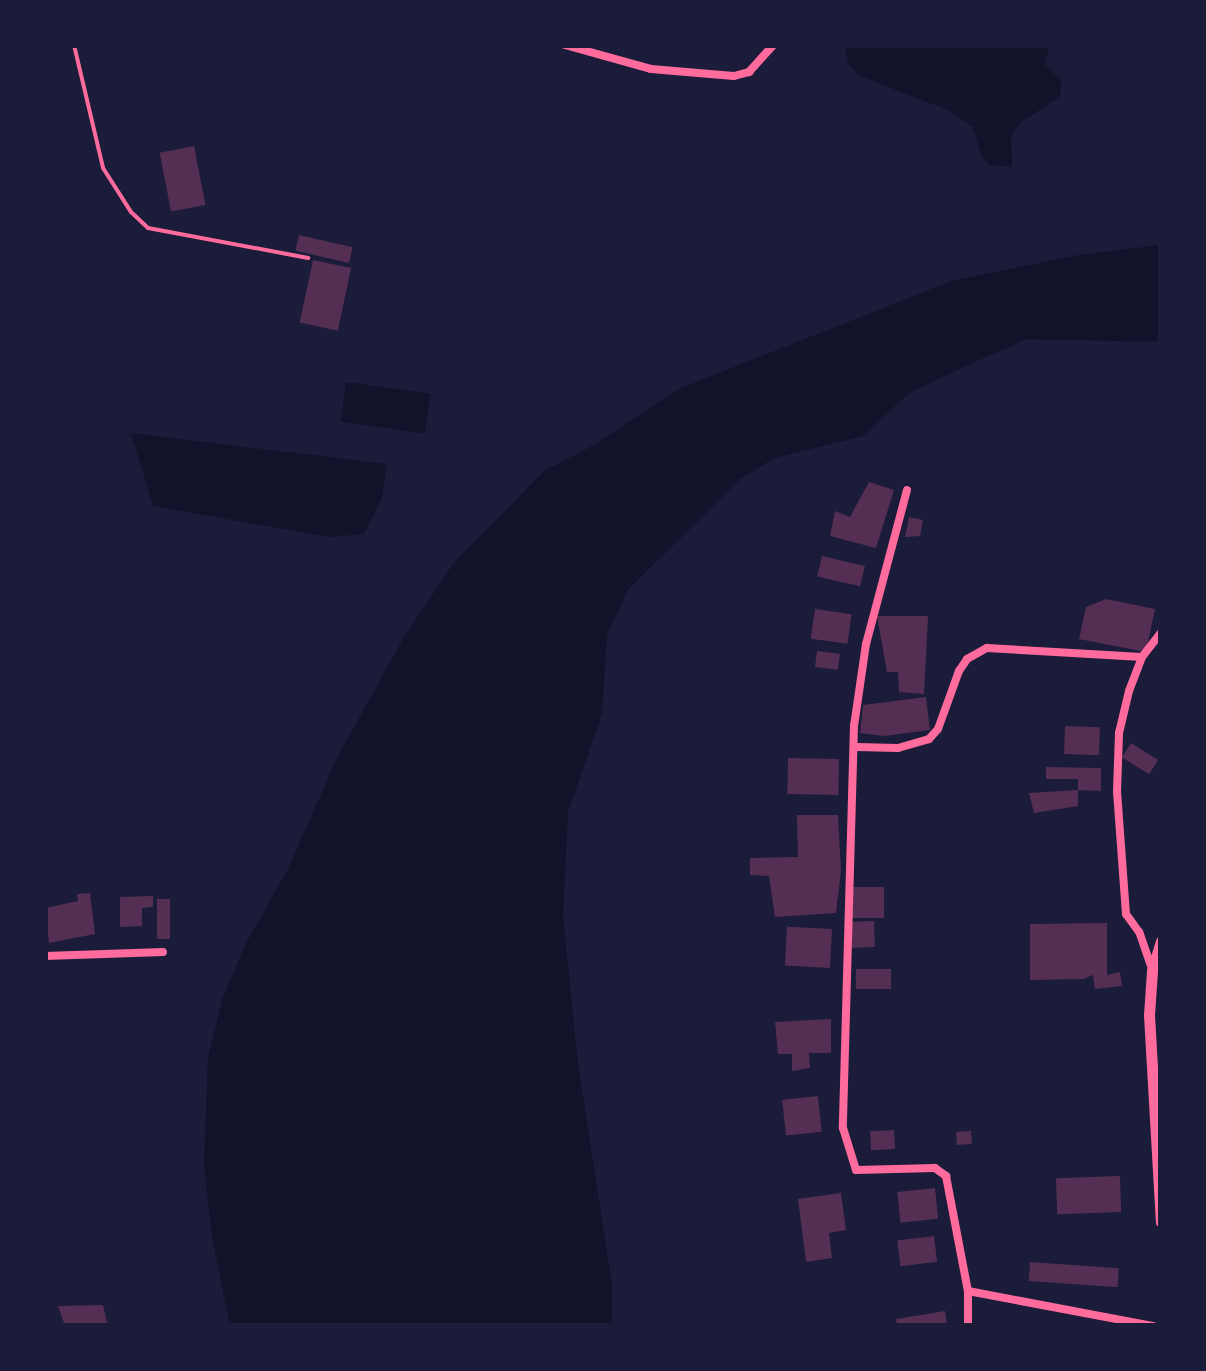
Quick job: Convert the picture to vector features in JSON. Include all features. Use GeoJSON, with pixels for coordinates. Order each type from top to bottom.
{"type":"FeatureCollection","features":[{"type":"Feature","properties":{"kind":"main road"},"geometry":{"type":"LineString","coordinates":[[1161,941],[1152,970],[1149,1016],[1161,1222]]}},
{"type":"Feature","properties":{"kind":"street"},"geometry":{"type":"LineString","coordinates":[[565,45],[651,69],[734,76],[748,72],[772,45]]}},
{"type":"Feature","properties":{"kind":"street"},"geometry":{"type":"LineString","coordinates":[[907,490],[866,644],[854,726],[843,1128],[849,1158],[856,1170],[935,1168],[946,1176],[968,1291],[968,1326]]}},
{"type":"Feature","properties":{"kind":"street"},"geometry":{"type":"LineString","coordinates":[[1152,970],[1139,932],[1126,914],[1116,792],[1119,733],[1142,657],[1161,633]]}},
{"type":"Feature","properties":{"kind":"street"},"geometry":{"type":"LineString","coordinates":[[856,747],[898,748],[929,739],[938,729],[959,671],[967,660],[987,648],[1142,657]]}},
{"type":"Feature","properties":{"kind":"street"},"geometry":{"type":"LineString","coordinates":[[45,956],[163,952]]}},
{"type":"Feature","properties":{"kind":"street"},"geometry":{"type":"LineString","coordinates":[[968,1291],[1154,1326]]}},
{"type":"Feature","properties":{"kind":"lane"},"geometry":{"type":"LineString","coordinates":[[74,45],[103,168],[131,212],[148,228],[308,258]]}},
{"type":"Feature","properties":{"kind":"shaded area"},"geometry":{"type":"Polygon","coordinates":[[[845,45],[1050,45],[1045,64],[1061,80],[1060,97],[1021,122],[1011,137],[1012,167],[989,165],[982,157],[973,127],[948,110],[860,76],[848,64],[845,45]]]}},
{"type":"Feature","properties":{"kind":"shaded area"},"geometry":{"type":"Polygon","coordinates":[[[1161,245],[1161,342],[1027,339],[970,364],[908,394],[863,436],[774,458],[740,479],[627,591],[607,635],[602,714],[568,812],[563,917],[578,1064],[612,1285],[612,1326],[230,1326],[212,1238],[204,1164],[208,1058],[222,1000],[245,945],[288,869],[337,758],[404,637],[453,564],[544,471],[592,446],[679,389],[951,281],[1079,255],[1161,245]]]}},
{"type":"Feature","properties":{"kind":"shaded area"},"geometry":{"type":"Polygon","coordinates":[[[346,382],[430,394],[425,433],[340,422],[346,382]]]}},
{"type":"Feature","properties":{"kind":"shaded area"},"geometry":{"type":"Polygon","coordinates":[[[131,433],[387,464],[382,498],[364,534],[329,537],[153,506],[131,433]]]}},
{"type":"Feature","properties":{"kind":"building"},"geometry":{"type":"Polygon","coordinates":[[[194,146],[205,205],[171,212],[160,153],[194,146]]]}},
{"type":"Feature","properties":{"kind":"building"},"geometry":{"type":"Polygon","coordinates":[[[299,235],[353,247],[349,263],[295,251],[299,235]]]}},
{"type":"Feature","properties":{"kind":"building"},"geometry":{"type":"Polygon","coordinates":[[[313,260],[351,268],[338,331],[300,323],[313,260]]]}},
{"type":"Feature","properties":{"kind":"building"},"geometry":{"type":"Polygon","coordinates":[[[869,482],[894,490],[876,548],[830,536],[835,511],[850,517],[869,482]]]}},
{"type":"Feature","properties":{"kind":"building"},"geometry":{"type":"Polygon","coordinates":[[[909,517],[923,520],[920,536],[905,537],[909,517]]]}},
{"type":"Feature","properties":{"kind":"building"},"geometry":{"type":"Polygon","coordinates":[[[822,556],[865,566],[860,586],[817,576],[822,556]]]}},
{"type":"Feature","properties":{"kind":"building"},"geometry":{"type":"Polygon","coordinates":[[[1106,599],[1155,609],[1146,652],[1079,639],[1086,607],[1106,599]]]}},
{"type":"Feature","properties":{"kind":"building"},"geometry":{"type":"Polygon","coordinates":[[[815,609],[852,614],[847,644],[811,639],[815,609]]]}},
{"type":"Feature","properties":{"kind":"building"},"geometry":{"type":"Polygon","coordinates":[[[877,616],[928,616],[924,694],[899,692],[898,672],[887,672],[877,616]]]}},
{"type":"Feature","properties":{"kind":"building"},"geometry":{"type":"Polygon","coordinates":[[[817,651],[840,654],[838,670],[815,667],[817,651]]]}},
{"type":"Feature","properties":{"kind":"building"},"geometry":{"type":"Polygon","coordinates":[[[926,697],[930,730],[884,736],[860,733],[863,705],[926,697]]]}},
{"type":"Feature","properties":{"kind":"building"},"geometry":{"type":"Polygon","coordinates":[[[1065,726],[1100,727],[1099,755],[1064,754],[1065,726]]]}},
{"type":"Feature","properties":{"kind":"building"},"geometry":{"type":"Polygon","coordinates":[[[1131,743],[1158,760],[1149,774],[1122,757],[1131,743]]]}},
{"type":"Feature","properties":{"kind":"building"},"geometry":{"type":"Polygon","coordinates":[[[788,758],[839,759],[838,795],[787,794],[788,758]]]}},
{"type":"Feature","properties":{"kind":"building"},"geometry":{"type":"Polygon","coordinates":[[[1046,767],[1101,768],[1101,791],[1078,790],[1078,779],[1046,779],[1046,767]]]}},
{"type":"Feature","properties":{"kind":"building"},"geometry":{"type":"Polygon","coordinates":[[[1078,790],[1078,806],[1034,813],[1029,793],[1078,790]]]}},
{"type":"Feature","properties":{"kind":"building"},"geometry":{"type":"Polygon","coordinates":[[[797,815],[838,815],[841,871],[836,913],[775,917],[769,876],[750,875],[750,858],[798,857],[797,815]]]}},
{"type":"Feature","properties":{"kind":"building"},"geometry":{"type":"Polygon","coordinates":[[[851,887],[884,887],[884,918],[851,918],[851,887]]]}},
{"type":"Feature","properties":{"kind":"building"},"geometry":{"type":"Polygon","coordinates":[[[90,893],[95,934],[49,943],[45,908],[78,901],[77,894],[90,893]]]}},
{"type":"Feature","properties":{"kind":"building"},"geometry":{"type":"Polygon","coordinates":[[[153,896],[153,907],[142,908],[142,926],[120,927],[120,897],[153,896]]]}},
{"type":"Feature","properties":{"kind":"building"},"geometry":{"type":"Polygon","coordinates":[[[157,899],[170,899],[170,939],[157,939],[157,899]]]}},
{"type":"Feature","properties":{"kind":"building"},"geometry":{"type":"Polygon","coordinates":[[[874,921],[875,947],[852,948],[851,922],[874,921]]]}},
{"type":"Feature","properties":{"kind":"building"},"geometry":{"type":"Polygon","coordinates":[[[1107,923],[1107,975],[1120,972],[1122,986],[1095,989],[1093,975],[1083,979],[1030,980],[1030,924],[1107,923]]]}},
{"type":"Feature","properties":{"kind":"building"},"geometry":{"type":"Polygon","coordinates":[[[787,927],[832,929],[830,968],[785,966],[787,927]]]}},
{"type":"Feature","properties":{"kind":"building"},"geometry":{"type":"Polygon","coordinates":[[[856,969],[891,969],[891,989],[856,989],[856,969]]]}},
{"type":"Feature","properties":{"kind":"building"},"geometry":{"type":"Polygon","coordinates":[[[831,1019],[831,1053],[809,1053],[810,1068],[792,1071],[792,1054],[778,1054],[775,1022],[831,1019]]]}},
{"type":"Feature","properties":{"kind":"building"},"geometry":{"type":"Polygon","coordinates":[[[818,1096],[822,1132],[786,1136],[782,1100],[818,1096]]]}},
{"type":"Feature","properties":{"kind":"building"},"geometry":{"type":"Polygon","coordinates":[[[894,1130],[895,1149],[871,1150],[870,1131],[894,1130]]]}},
{"type":"Feature","properties":{"kind":"building"},"geometry":{"type":"Polygon","coordinates":[[[971,1131],[972,1144],[957,1145],[956,1132],[971,1131]]]}},
{"type":"Feature","properties":{"kind":"building"},"geometry":{"type":"Polygon","coordinates":[[[1120,1176],[1121,1212],[1057,1214],[1056,1178],[1120,1176]]]}},
{"type":"Feature","properties":{"kind":"building"},"geometry":{"type":"Polygon","coordinates":[[[935,1188],[938,1219],[900,1223],[897,1192],[935,1188]]]}},
{"type":"Feature","properties":{"kind":"building"},"geometry":{"type":"Polygon","coordinates":[[[841,1193],[846,1230],[829,1233],[832,1258],[806,1262],[798,1199],[841,1193]]]}},
{"type":"Feature","properties":{"kind":"building"},"geometry":{"type":"Polygon","coordinates":[[[934,1236],[937,1262],[900,1266],[897,1241],[934,1236]]]}},
{"type":"Feature","properties":{"kind":"building"},"geometry":{"type":"Polygon","coordinates":[[[1030,1262],[1119,1268],[1117,1287],[1029,1281],[1030,1262]]]}},
{"type":"Feature","properties":{"kind":"building"},"geometry":{"type":"Polygon","coordinates":[[[103,1305],[108,1326],[65,1326],[58,1306],[103,1305]]]}},
{"type":"Feature","properties":{"kind":"building"},"geometry":{"type":"Polygon","coordinates":[[[945,1311],[947,1326],[897,1326],[896,1319],[945,1311]]]}}]}
